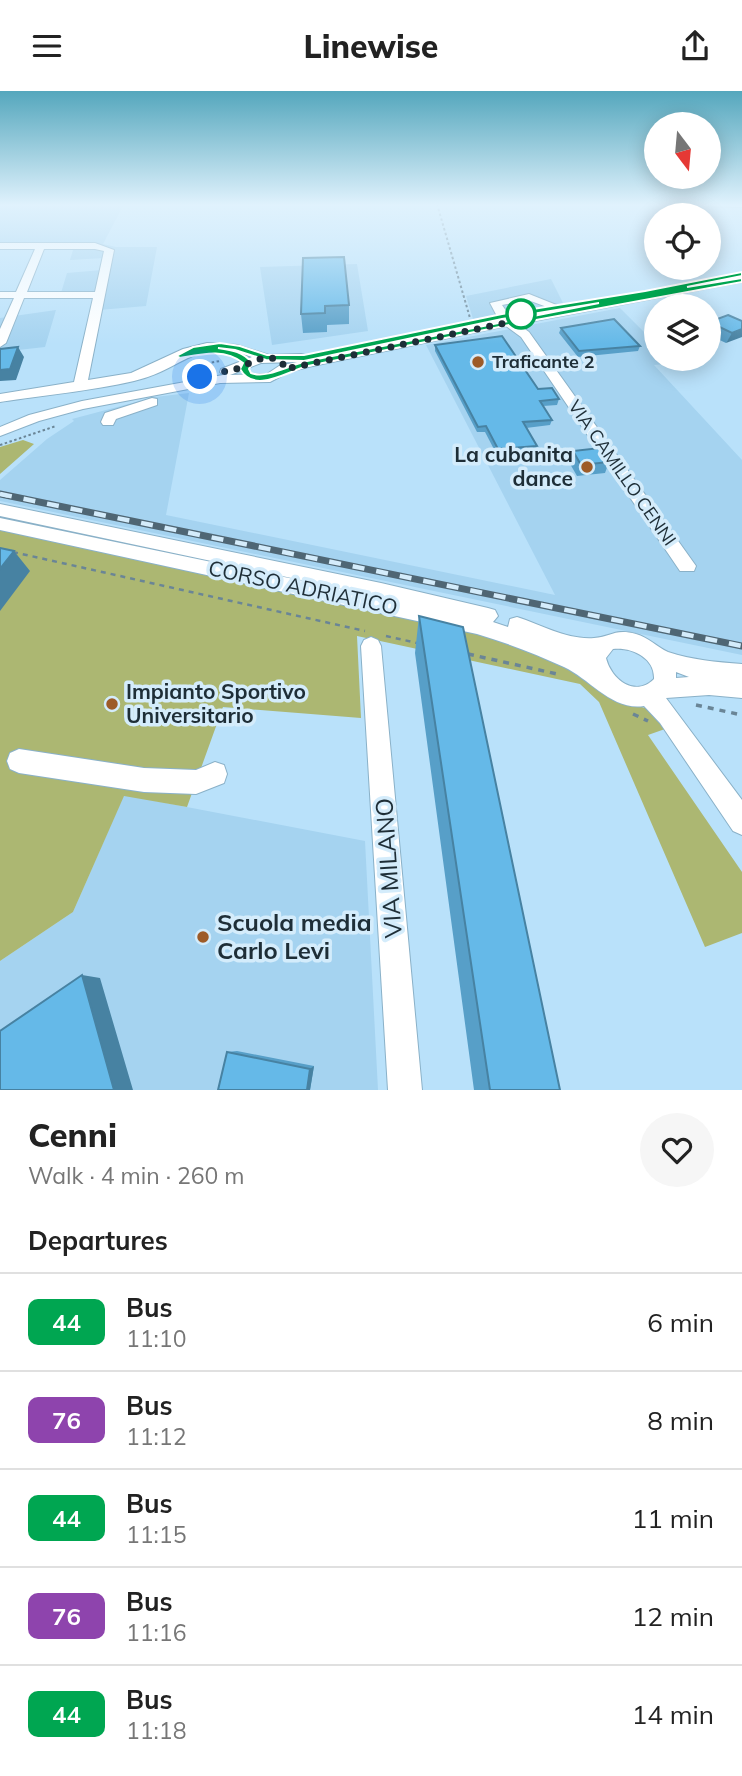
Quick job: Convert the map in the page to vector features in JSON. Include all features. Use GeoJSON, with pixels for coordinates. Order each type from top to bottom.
{"type":"FeatureCollection","features":[{"type":"Feature","properties":{"kind":"street"},"geometry":{"type":"LineString","coordinates":[[0,343],[39,251]]}},
{"type":"Feature","properties":{"kind":"street"},"geometry":{"type":"LineString","coordinates":[[80,385],[109,251]]}},
{"type":"Feature","properties":{"kind":"street"},"geometry":{"type":"LineString","coordinates":[[0,398],[143,374],[196,349],[220,345],[276,362],[471,323],[505,319],[742,274]]}},
{"type":"Feature","properties":{"kind":"street"},"geometry":{"type":"LineString","coordinates":[[0,429],[68,408],[276,362],[505,319],[742,279]]}},
{"type":"Feature","properties":{"kind":"street"},"geometry":{"type":"LineString","coordinates":[[0,295],[99,295]]}},
{"type":"Feature","properties":{"kind":"street","name":"VIA CAMILLO CENNI"},"geometry":{"type":"LineString","coordinates":[[505,319],[525,335],[687,566]]}},
{"type":"Feature","properties":{"kind":"street"},"geometry":{"type":"LineString","coordinates":[[180,356],[219,350],[238,355],[248,368],[270,378],[276,362]]}},
{"type":"Feature","properties":{"kind":"street"},"geometry":{"type":"LineString","coordinates":[[108,422],[110,415],[159,399],[163,387]]}},
{"type":"Feature","properties":{"kind":"street","name":"CORSO ADRIATICO"},"geometry":{"type":"LineString","coordinates":[[0,510],[477,626],[534,645],[599,675],[612,688],[624,694],[654,693],[709,685],[742,688]]}},
{"type":"Feature","properties":{"kind":"street","name":"CORSO ADRIATICO"},"geometry":{"type":"LineString","coordinates":[[0,524],[162,550],[470,611],[570,645],[600,647],[610,641],[625,639],[643,646],[657,657],[693,669],[742,673]]}},
{"type":"Feature","properties":{"kind":"street","name":"VIA MILANO"},"geometry":{"type":"LineString","coordinates":[[371,646],[405,1090]]}},
{"type":"Feature","properties":{"kind":"street"},"geometry":{"type":"LineString","coordinates":[[599,675],[595,660],[600,647]]}},
{"type":"Feature","properties":{"kind":"street"},"geometry":{"type":"LineString","coordinates":[[657,657],[665,675],[664,684],[654,693],[742,822]]}},
{"type":"Feature","properties":{"kind":"street"},"geometry":{"type":"LineString","coordinates":[[19,761],[144,780],[196,782],[215,774]]}},
{"type":"Feature","properties":{"kind":"path"},"geometry":{"type":"LineString","coordinates":[[450,251],[471,323]]}},
{"type":"Feature","properties":{"kind":"path"},"geometry":{"type":"LineString","coordinates":[[191,366],[223,361]]}},
{"type":"Feature","properties":{"kind":"path"},"geometry":{"type":"LineString","coordinates":[[0,445],[66,423]]}},
{"type":"Feature","properties":{"kind":"shaded area"},"geometry":{"type":"Polygon","coordinates":[[[73,251],[156,251],[146,306],[99,310],[102,294],[61,293],[67,273],[102,270],[104,258],[70,260],[73,251]]]}},
{"type":"Feature","properties":{"kind":"shaded area"},"geometry":{"type":"Polygon","coordinates":[[[357,264],[368,331],[272,345],[260,267],[357,264]]]}},
{"type":"Feature","properties":{"kind":"shaded area"},"geometry":{"type":"Polygon","coordinates":[[[551,279],[563,303],[473,319],[466,296],[551,279]]]}},
{"type":"Feature","properties":{"kind":"shaded area"},"geometry":{"type":"Polygon","coordinates":[[[620,308],[644,332],[644,371],[660,371],[742,460],[742,655],[0,501],[0,480],[47,439],[74,421],[72,419],[155,397],[189,393],[166,515],[555,595],[426,345],[620,308]]]}},
{"type":"Feature","properties":{"kind":"shaded area"},"geometry":{"type":"Polygon","coordinates":[[[56,310],[45,347],[0,352],[0,318],[56,310]]]}},
{"type":"Feature","properties":{"kind":"shaded area","name":"Scuola media Carlo Levi"},"geometry":{"type":"Polygon","coordinates":[[[124,795],[365,841],[378,1090],[0,1090],[0,961],[73,912],[124,795]]]}},
{"type":"Feature","properties":{"kind":"green space"},"geometry":{"type":"Polygon","coordinates":[[[23,440],[34,444],[0,474],[0,447],[23,440]]]}},
{"type":"Feature","properties":{"kind":"green space"},"geometry":{"type":"Polygon","coordinates":[[[0,530],[457,624],[550,655],[619,700],[648,709],[665,729],[648,735],[742,872],[742,933],[705,947],[599,702],[580,684],[357,636],[361,718],[223,707],[187,807],[124,796],[73,912],[0,961],[0,530]]]}},
{"type":"Feature","properties":{"kind":"building"},"geometry":{"type":"Polygon","coordinates":[[[344,257],[349,305],[325,306],[325,313],[301,314],[303,258],[344,257]]]}},
{"type":"Feature","properties":{"kind":"building"},"geometry":{"type":"Polygon","coordinates":[[[728,315],[742,321],[742,329],[732,333],[721,328],[721,318],[728,315]]]}},
{"type":"Feature","properties":{"kind":"building"},"geometry":{"type":"Polygon","coordinates":[[[614,319],[640,346],[579,351],[561,328],[614,319]]]}},
{"type":"Feature","properties":{"kind":"building"},"geometry":{"type":"Polygon","coordinates":[[[502,336],[538,389],[552,388],[559,399],[540,401],[552,420],[523,422],[537,446],[498,449],[486,426],[478,427],[435,345],[502,336]]]}},
{"type":"Feature","properties":{"kind":"building"},"geometry":{"type":"Polygon","coordinates":[[[18,347],[10,369],[0,370],[0,349],[18,347]]]}},
{"type":"Feature","properties":{"kind":"building"},"geometry":{"type":"Polygon","coordinates":[[[600,448],[609,462],[581,465],[573,451],[600,448]]]}},
{"type":"Feature","properties":{"kind":"building"},"geometry":{"type":"Polygon","coordinates":[[[0,548],[14,551],[0,569],[0,548]]]}},
{"type":"Feature","properties":{"kind":"building"},"geometry":{"type":"Polygon","coordinates":[[[419,616],[463,627],[560,1090],[490,1090],[419,616]]]}},
{"type":"Feature","properties":{"kind":"building"},"geometry":{"type":"Polygon","coordinates":[[[82,975],[114,1090],[0,1090],[0,1031],[82,975]]]}},
{"type":"Feature","properties":{"kind":"building"},"geometry":{"type":"Polygon","coordinates":[[[227,1052],[310,1069],[307,1090],[218,1090],[227,1052]]]}},
{"type":"Feature","properties":{"kind":"railway"},"geometry":{"type":"LineString","coordinates":[[8,496],[0,494],[742,646]]}},
{"type":"Feature","properties":{"kind":"bus line","name":"44"},"geometry":{"type":"LineString","coordinates":[[742,274],[502,317],[304,358],[266,358],[220,345],[196,349],[180,356],[210,350],[231,352],[248,363],[244,369],[247,375],[270,378],[285,369],[307,363],[742,279]]}},
{"type":"Feature","properties":{"kind":"place","name":"Traficante 2"},"geometry":{"type":"Point","coordinates":[478,362]}},
{"type":"Feature","properties":{"kind":"place","name":"La cubanita dance"},"geometry":{"type":"Point","coordinates":[587,467]}},
{"type":"Feature","properties":{"kind":"place","name":"Impianto Sportivo Universitario"},"geometry":{"type":"Point","coordinates":[112,704]}},
{"type":"Feature","properties":{"kind":"place","name":"Scuola media Carlo Levi"},"geometry":{"type":"Point","coordinates":[203,937]}},
{"type":"Feature","properties":{"kind":"route"},"geometry":{"type":"LineString","coordinates":[[200,377],[236,369],[253,360],[266,358],[278,359],[285,365],[285,369],[525,319],[521,314]]}}]}
